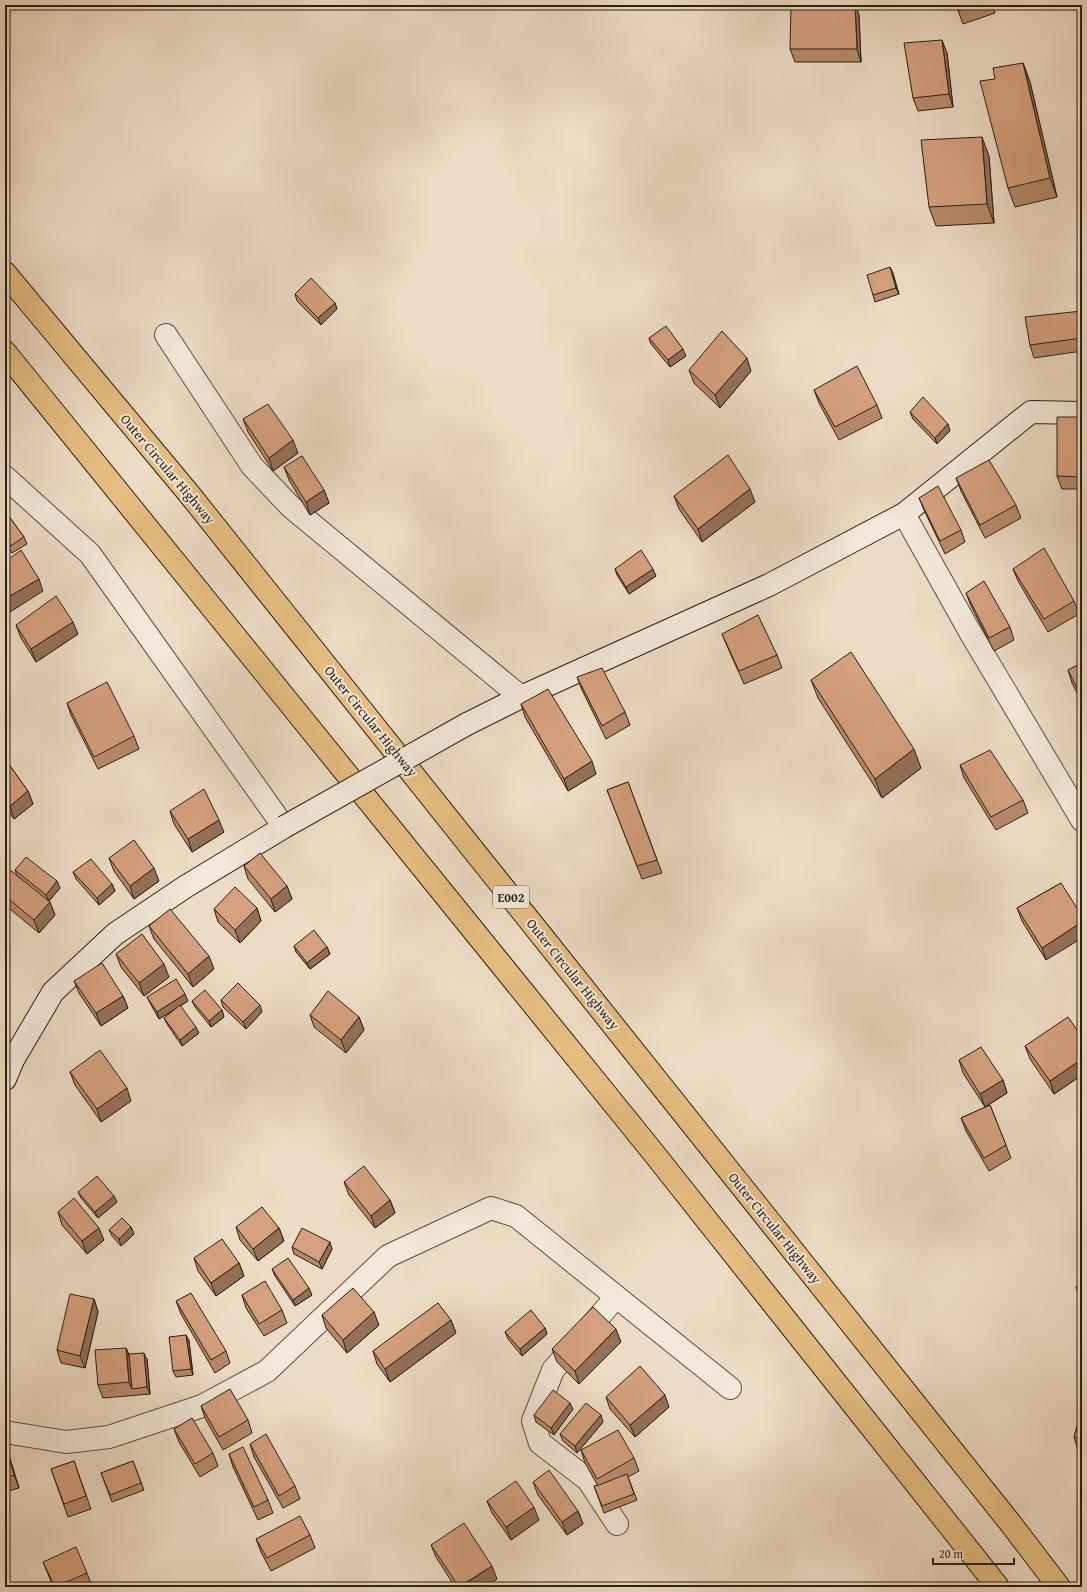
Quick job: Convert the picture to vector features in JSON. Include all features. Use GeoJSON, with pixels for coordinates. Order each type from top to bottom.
{"type":"FeatureCollection","features":[{"type":"Feature","properties":{"kind":"highway","name":"Outer Circular Highway"},"geometry":{"type":"LineString","coordinates":[[5,273],[190,495],[1060,1587]]}},
{"type":"Feature","properties":{"kind":"highway"},"geometry":{"type":"LineString","coordinates":[[5,352],[652,1151],[998,1587]]}},
{"type":"Feature","properties":{"kind":"street"},"geometry":{"type":"LineString","coordinates":[[166,335],[252,466],[290,507],[521,697]]}},
{"type":"Feature","properties":{"kind":"street"},"geometry":{"type":"LineString","coordinates":[[5,1079],[13,1060],[52,992],[115,934],[185,887],[284,827],[467,724],[521,697],[769,585],[904,514],[1031,412],[1082,413]]}},
{"type":"Feature","properties":{"kind":"street"},"geometry":{"type":"LineString","coordinates":[[5,477],[90,554],[284,827]]}},
{"type":"Feature","properties":{"kind":"street"},"geometry":{"type":"LineString","coordinates":[[904,514],[970,632],[1082,820]]}},
{"type":"Feature","properties":{"kind":"street"},"geometry":{"type":"LineString","coordinates":[[5,1432],[66,1442],[109,1437],[202,1406],[268,1371],[388,1256],[491,1208],[516,1216],[730,1388]]}},
{"type":"Feature","properties":{"kind":"street"},"geometry":{"type":"LineString","coordinates":[[616,1297],[553,1370],[534,1420],[540,1443],[588,1480],[617,1524]]}},
{"type":"Feature","properties":{"kind":"building"},"geometry":{"type":"Polygon","coordinates":[[[791,5],[855,5],[857,49],[790,49],[791,5]]]}},
{"type":"Feature","properties":{"kind":"building"},"geometry":{"type":"Polygon","coordinates":[[[956,5],[977,5],[958,11],[956,5]]]}},
{"type":"Feature","properties":{"kind":"building"},"geometry":{"type":"Polygon","coordinates":[[[942,40],[949,94],[913,98],[904,43],[942,40]]]}},
{"type":"Feature","properties":{"kind":"building"},"geometry":{"type":"Polygon","coordinates":[[[1023,63],[1050,178],[1008,188],[980,81],[995,79],[993,68],[1023,63]]]}},
{"type":"Feature","properties":{"kind":"building"},"geometry":{"type":"Polygon","coordinates":[[[982,137],[987,204],[929,207],[921,140],[982,137]]]}},
{"type":"Feature","properties":{"kind":"building"},"geometry":{"type":"Polygon","coordinates":[[[890,267],[896,288],[873,295],[867,275],[890,267]]]}},
{"type":"Feature","properties":{"kind":"building"},"geometry":{"type":"Polygon","coordinates":[[[311,278],[335,303],[318,318],[295,294],[311,278]]]}},
{"type":"Feature","properties":{"kind":"building"},"geometry":{"type":"Polygon","coordinates":[[[1082,311],[1082,338],[1030,345],[1025,317],[1082,311]]]}},
{"type":"Feature","properties":{"kind":"building"},"geometry":{"type":"Polygon","coordinates":[[[666,326],[683,349],[668,360],[649,338],[666,326]]]}},
{"type":"Feature","properties":{"kind":"building"},"geometry":{"type":"Polygon","coordinates":[[[722,331],[747,358],[715,395],[689,370],[722,331]]]}},
{"type":"Feature","properties":{"kind":"building"},"geometry":{"type":"Polygon","coordinates":[[[857,366],[877,405],[835,427],[814,390],[857,366]]]}},
{"type":"Feature","properties":{"kind":"building"},"geometry":{"type":"Polygon","coordinates":[[[923,397],[948,424],[935,438],[910,412],[923,397]]]}},
{"type":"Feature","properties":{"kind":"building"},"geometry":{"type":"Polygon","coordinates":[[[268,404],[293,440],[269,458],[243,419],[268,404]]]}},
{"type":"Feature","properties":{"kind":"building"},"geometry":{"type":"Polygon","coordinates":[[[1057,417],[1082,417],[1082,477],[1057,476],[1057,417]]]}},
{"type":"Feature","properties":{"kind":"building"},"geometry":{"type":"Polygon","coordinates":[[[728,455],[750,489],[698,529],[674,496],[728,455]]]}},
{"type":"Feature","properties":{"kind":"building"},"geometry":{"type":"Polygon","coordinates":[[[302,456],[324,490],[306,502],[284,467],[302,456]]]}},
{"type":"Feature","properties":{"kind":"building"},"geometry":{"type":"Polygon","coordinates":[[[989,460],[1016,505],[980,525],[956,478],[989,460]]]}},
{"type":"Feature","properties":{"kind":"building"},"geometry":{"type":"Polygon","coordinates":[[[938,486],[961,530],[940,541],[919,498],[938,486]]]}},
{"type":"Feature","properties":{"kind":"building"},"geometry":{"type":"Polygon","coordinates":[[[5,511],[24,537],[9,547],[5,540],[5,511]]]}},
{"type":"Feature","properties":{"kind":"building"},"geometry":{"type":"Polygon","coordinates":[[[1044,548],[1074,601],[1044,619],[1013,569],[1044,548]]]}},
{"type":"Feature","properties":{"kind":"building"},"geometry":{"type":"Polygon","coordinates":[[[21,550],[39,579],[5,599],[5,562],[21,550]]]}},
{"type":"Feature","properties":{"kind":"building"},"geometry":{"type":"Polygon","coordinates":[[[641,550],[653,569],[626,587],[615,569],[641,550]]]}},
{"type":"Feature","properties":{"kind":"building"},"geometry":{"type":"Polygon","coordinates":[[[984,581],[1010,627],[989,638],[966,593],[984,581]]]}},
{"type":"Feature","properties":{"kind":"building"},"geometry":{"type":"Polygon","coordinates":[[[56,596],[73,622],[31,649],[16,625],[56,596]]]}},
{"type":"Feature","properties":{"kind":"building"},"geometry":{"type":"Polygon","coordinates":[[[758,615],[777,655],[739,671],[722,634],[758,615]]]}},
{"type":"Feature","properties":{"kind":"building"},"geometry":{"type":"Polygon","coordinates":[[[851,652],[914,749],[875,779],[811,680],[851,652]]]}},
{"type":"Feature","properties":{"kind":"building"},"geometry":{"type":"Polygon","coordinates":[[[1082,663],[1082,698],[1068,670],[1082,663]]]}},
{"type":"Feature","properties":{"kind":"building"},"geometry":{"type":"Polygon","coordinates":[[[602,668],[625,712],[602,726],[577,677],[602,668]]]}},
{"type":"Feature","properties":{"kind":"building"},"geometry":{"type":"Polygon","coordinates":[[[107,682],[134,736],[94,757],[67,703],[107,682]]]}},
{"type":"Feature","properties":{"kind":"building"},"geometry":{"type":"Polygon","coordinates":[[[548,689],[592,761],[564,779],[521,704],[548,689]]]}},
{"type":"Feature","properties":{"kind":"building"},"geometry":{"type":"Polygon","coordinates":[[[990,750],[1023,800],[991,817],[960,765],[990,750]]]}},
{"type":"Feature","properties":{"kind":"building"},"geometry":{"type":"Polygon","coordinates":[[[5,759],[28,791],[10,806],[5,800],[5,759]]]}},
{"type":"Feature","properties":{"kind":"building"},"geometry":{"type":"Polygon","coordinates":[[[628,782],[657,860],[637,866],[607,790],[628,782]]]}},
{"type":"Feature","properties":{"kind":"building"},"geometry":{"type":"Polygon","coordinates":[[[204,789],[219,820],[188,839],[170,811],[204,789]]]}},
{"type":"Feature","properties":{"kind":"building"},"geometry":{"type":"Polygon","coordinates":[[[134,840],[154,868],[130,886],[109,858],[134,840]]]}},
{"type":"Feature","properties":{"kind":"building"},"geometry":{"type":"Polygon","coordinates":[[[260,853],[287,886],[271,899],[244,866],[260,853]]]}},
{"type":"Feature","properties":{"kind":"building"},"geometry":{"type":"Polygon","coordinates":[[[26,857],[57,881],[46,895],[15,870],[26,857]]]}},
{"type":"Feature","properties":{"kind":"building"},"geometry":{"type":"Polygon","coordinates":[[[91,859],[112,884],[97,898],[73,872],[91,859]]]}},
{"type":"Feature","properties":{"kind":"building"},"geometry":{"type":"Polygon","coordinates":[[[5,866],[50,902],[34,920],[5,896],[5,866]]]}},
{"type":"Feature","properties":{"kind":"building"},"geometry":{"type":"Polygon","coordinates":[[[1061,883],[1082,916],[1082,922],[1042,948],[1017,908],[1061,883]]]}},
{"type":"Feature","properties":{"kind":"building"},"geometry":{"type":"Polygon","coordinates":[[[235,887],[257,908],[235,930],[214,909],[235,887]]]}},
{"type":"Feature","properties":{"kind":"building"},"geometry":{"type":"Polygon","coordinates":[[[170,909],[209,956],[188,974],[149,926],[170,909]]]}},
{"type":"Feature","properties":{"kind":"building"},"geometry":{"type":"Polygon","coordinates":[[[314,930],[327,947],[307,963],[294,946],[314,930]]]}},
{"type":"Feature","properties":{"kind":"building"},"geometry":{"type":"Polygon","coordinates":[[[142,934],[164,964],[139,983],[116,954],[142,934]]]}},
{"type":"Feature","properties":{"kind":"building"},"geometry":{"type":"Polygon","coordinates":[[[102,963],[123,996],[96,1013],[74,981],[102,963]]]}},
{"type":"Feature","properties":{"kind":"building"},"geometry":{"type":"Polygon","coordinates":[[[176,979],[185,994],[157,1012],[147,997],[176,979]]]}},
{"type":"Feature","properties":{"kind":"building"},"geometry":{"type":"Polygon","coordinates":[[[238,983],[260,1005],[243,1022],[221,1000],[238,983]]]}},
{"type":"Feature","properties":{"kind":"building"},"geometry":{"type":"Polygon","coordinates":[[[205,990],[222,1010],[209,1021],[192,1001],[205,990]]]}},
{"type":"Feature","properties":{"kind":"building"},"geometry":{"type":"Polygon","coordinates":[[[328,991],[359,1017],[341,1040],[310,1015],[328,991]]]}},
{"type":"Feature","properties":{"kind":"building"},"geometry":{"type":"Polygon","coordinates":[[[180,1005],[196,1027],[180,1040],[164,1018],[180,1005]]]}},
{"type":"Feature","properties":{"kind":"building"},"geometry":{"type":"Polygon","coordinates":[[[1068,1017],[1082,1037],[1082,1059],[1050,1081],[1025,1046],[1068,1017]]]}},
{"type":"Feature","properties":{"kind":"building"},"geometry":{"type":"Polygon","coordinates":[[[981,1047],[1003,1080],[980,1094],[959,1060],[981,1047]]]}},
{"type":"Feature","properties":{"kind":"building"},"geometry":{"type":"Polygon","coordinates":[[[100,1050],[127,1088],[97,1109],[70,1072],[100,1050]]]}},
{"type":"Feature","properties":{"kind":"building"},"geometry":{"type":"Polygon","coordinates":[[[990,1105],[1006,1145],[984,1158],[961,1118],[990,1105]]]}},
{"type":"Feature","properties":{"kind":"building"},"geometry":{"type":"Polygon","coordinates":[[[364,1166],[390,1200],[371,1216],[344,1182],[364,1166]]]}},
{"type":"Feature","properties":{"kind":"building"},"geometry":{"type":"Polygon","coordinates":[[[97,1176],[114,1196],[95,1212],[78,1192],[97,1176]]]}},
{"type":"Feature","properties":{"kind":"building"},"geometry":{"type":"Polygon","coordinates":[[[74,1198],[99,1228],[82,1241],[58,1212],[74,1198]]]}},
{"type":"Feature","properties":{"kind":"building"},"geometry":{"type":"Polygon","coordinates":[[[262,1207],[279,1228],[253,1249],[236,1227],[262,1207]]]}},
{"type":"Feature","properties":{"kind":"building"},"geometry":{"type":"Polygon","coordinates":[[[122,1218],[131,1227],[119,1239],[109,1230],[122,1218]]]}},
{"type":"Feature","properties":{"kind":"building"},"geometry":{"type":"Polygon","coordinates":[[[302,1228],[330,1242],[319,1262],[292,1247],[302,1228]]]}},
{"type":"Feature","properties":{"kind":"building"},"geometry":{"type":"Polygon","coordinates":[[[222,1239],[239,1263],[211,1283],[194,1258],[222,1239]]]}},
{"type":"Feature","properties":{"kind":"building"},"geometry":{"type":"Polygon","coordinates":[[[288,1258],[309,1288],[293,1300],[272,1269],[288,1258]]]}},
{"type":"Feature","properties":{"kind":"building"},"geometry":{"type":"Polygon","coordinates":[[[265,1281],[282,1310],[259,1324],[242,1295],[265,1281]]]}},
{"type":"Feature","properties":{"kind":"building"},"geometry":{"type":"Polygon","coordinates":[[[1082,1282],[1082,1298],[1076,1287],[1082,1282]]]}},
{"type":"Feature","properties":{"kind":"building"},"geometry":{"type":"Polygon","coordinates":[[[353,1288],[374,1312],[343,1340],[322,1315],[353,1288]]]}},
{"type":"Feature","properties":{"kind":"building"},"geometry":{"type":"Polygon","coordinates":[[[191,1293],[226,1351],[211,1360],[176,1301],[191,1293]]]}},
{"type":"Feature","properties":{"kind":"building"},"geometry":{"type":"Polygon","coordinates":[[[70,1294],[94,1299],[80,1356],[57,1350],[70,1294]]]}},
{"type":"Feature","properties":{"kind":"building"},"geometry":{"type":"Polygon","coordinates":[[[438,1303],[451,1320],[385,1369],[373,1351],[438,1303]]]}},
{"type":"Feature","properties":{"kind":"building"},"geometry":{"type":"Polygon","coordinates":[[[593,1307],[616,1329],[575,1371],[552,1349],[593,1307]]]}},
{"type":"Feature","properties":{"kind":"building"},"geometry":{"type":"Polygon","coordinates":[[[531,1310],[545,1328],[520,1349],[505,1332],[531,1310]]]}},
{"type":"Feature","properties":{"kind":"building"},"geometry":{"type":"Polygon","coordinates":[[[186,1335],[191,1369],[173,1371],[169,1337],[186,1335]]]}},
{"type":"Feature","properties":{"kind":"building"},"geometry":{"type":"Polygon","coordinates":[[[126,1348],[129,1382],[98,1385],[95,1350],[126,1348]]]}},
{"type":"Feature","properties":{"kind":"building"},"geometry":{"type":"Polygon","coordinates":[[[144,1353],[147,1387],[132,1389],[129,1354],[144,1353]]]}},
{"type":"Feature","properties":{"kind":"building"},"geometry":{"type":"Polygon","coordinates":[[[640,1366],[665,1395],[630,1425],[606,1397],[640,1366]]]}},
{"type":"Feature","properties":{"kind":"building"},"geometry":{"type":"Polygon","coordinates":[[[230,1389],[248,1420],[219,1437],[201,1406],[230,1389]]]}},
{"type":"Feature","properties":{"kind":"building"},"geometry":{"type":"Polygon","coordinates":[[[553,1390],[570,1403],[551,1428],[534,1415],[553,1390]]]}},
{"type":"Feature","properties":{"kind":"building"},"geometry":{"type":"Polygon","coordinates":[[[586,1403],[601,1415],[575,1446],[560,1434],[586,1403]]]}},
{"type":"Feature","properties":{"kind":"building"},"geometry":{"type":"Polygon","coordinates":[[[1082,1409],[1082,1439],[1074,1437],[1082,1409]]]}},
{"type":"Feature","properties":{"kind":"building"},"geometry":{"type":"Polygon","coordinates":[[[192,1418],[213,1453],[195,1464],[174,1429],[192,1418]]]}},
{"type":"Feature","properties":{"kind":"building"},"geometry":{"type":"Polygon","coordinates":[[[618,1430],[634,1458],[597,1479],[581,1450],[618,1430]]]}},
{"type":"Feature","properties":{"kind":"building"},"geometry":{"type":"Polygon","coordinates":[[[266,1434],[295,1486],[279,1496],[250,1444],[266,1434]]]}},
{"type":"Feature","properties":{"kind":"building"},"geometry":{"type":"Polygon","coordinates":[[[243,1447],[268,1500],[254,1507],[229,1454],[243,1447]]]}},
{"type":"Feature","properties":{"kind":"building"},"geometry":{"type":"Polygon","coordinates":[[[7,1449],[14,1475],[5,1478],[5,1450],[7,1449]]]}},
{"type":"Feature","properties":{"kind":"building"},"geometry":{"type":"Polygon","coordinates":[[[74,1461],[86,1496],[64,1504],[51,1469],[74,1461]]]}},
{"type":"Feature","properties":{"kind":"building"},"geometry":{"type":"Polygon","coordinates":[[[133,1461],[141,1483],[110,1495],[101,1473],[133,1461]]]}},
{"type":"Feature","properties":{"kind":"building"},"geometry":{"type":"Polygon","coordinates":[[[549,1470],[578,1511],[562,1522],[533,1482],[549,1470]]]}},
{"type":"Feature","properties":{"kind":"building"},"geometry":{"type":"Polygon","coordinates":[[[627,1474],[634,1494],[602,1506],[594,1486],[627,1474]]]}},
{"type":"Feature","properties":{"kind":"building"},"geometry":{"type":"Polygon","coordinates":[[[516,1481],[534,1507],[506,1527],[487,1501],[516,1481]]]}},
{"type":"Feature","properties":{"kind":"building"},"geometry":{"type":"Polygon","coordinates":[[[300,1516],[310,1535],[267,1558],[256,1539],[300,1516]]]}},
{"type":"Feature","properties":{"kind":"building"},"geometry":{"type":"Polygon","coordinates":[[[464,1523],[492,1566],[459,1587],[431,1545],[464,1523]]]}},
{"type":"Feature","properties":{"kind":"building"},"geometry":{"type":"Polygon","coordinates":[[[76,1547],[87,1573],[55,1587],[43,1562],[76,1547]]]}}]}
